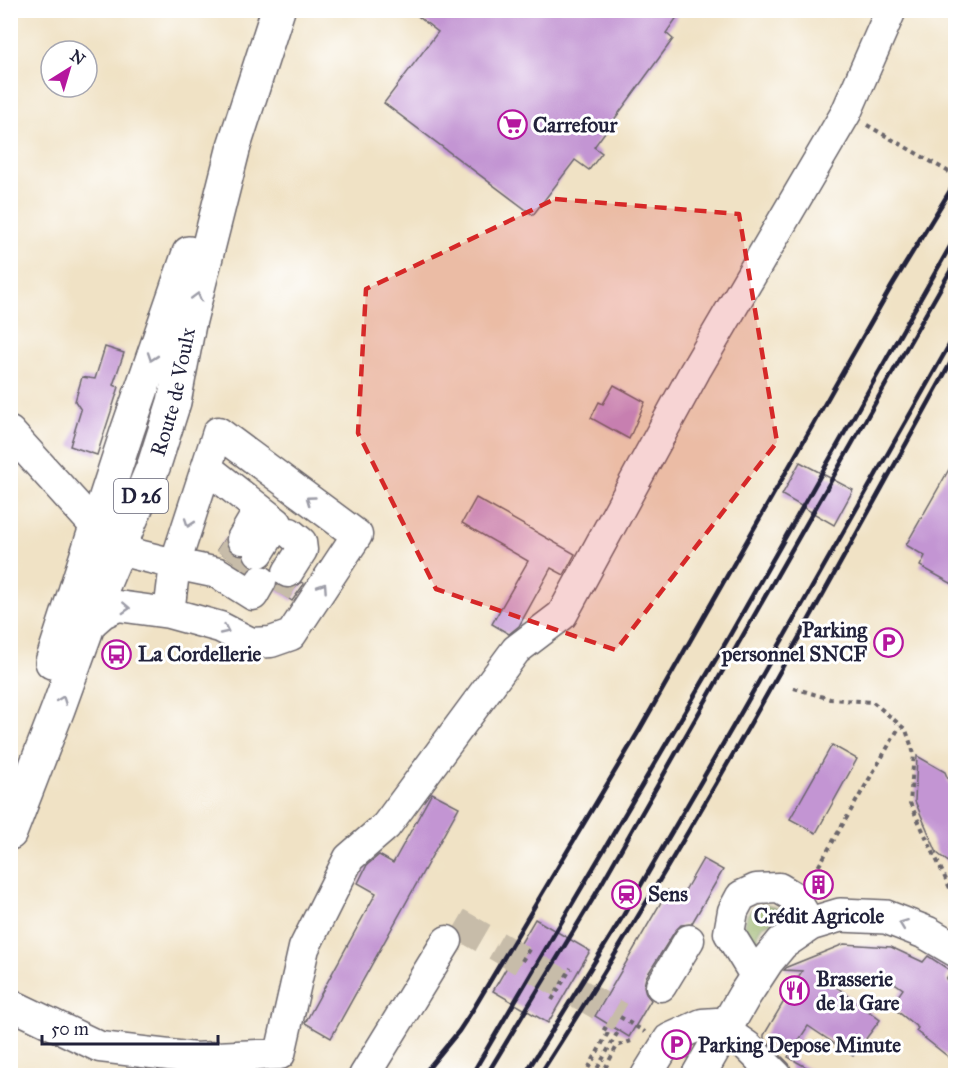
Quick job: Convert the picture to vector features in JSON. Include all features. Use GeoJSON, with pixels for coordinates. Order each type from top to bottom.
{"type":"FeatureCollection","features":[{"type":"Feature","properties":{"kind":"main road","name":"Route de Voulx"},"geometry":{"type":"LineString","coordinates":[[10,833],[88,626],[154,465],[174,402],[189,324],[234,146],[278,10]]}},
{"type":"Feature","properties":{"kind":"main road","name":"Route de Voulx"},"geometry":{"type":"LineString","coordinates":[[10,783],[181,272],[234,146]]}},
{"type":"Feature","properties":{"kind":"main road"},"geometry":{"type":"LineString","coordinates":[[698,1076],[756,977],[782,943],[825,920],[886,917],[954,945]]}},
{"type":"Feature","properties":{"kind":"street"},"geometry":{"type":"LineString","coordinates":[[11,1004],[100,1047],[195,1058],[280,1054],[304,948],[349,858],[386,826],[516,650],[562,615],[695,371],[846,113],[891,10]]}},
{"type":"Feature","properties":{"kind":"street"},"geometry":{"type":"LineString","coordinates":[[88,626],[103,613],[118,606],[170,613],[220,627],[251,643],[271,642],[291,635],[357,535],[218,432],[175,564],[170,613]]}},
{"type":"Feature","properties":{"kind":"street"},"geometry":{"type":"LineString","coordinates":[[13,441],[96,527]]}},
{"type":"Feature","properties":{"kind":"street"},"geometry":{"type":"LineString","coordinates":[[78,582],[118,550],[175,564],[253,571],[302,550],[301,542],[207,468]]}},
{"type":"Feature","properties":{"kind":"street"},"geometry":{"type":"LineString","coordinates":[[253,571],[275,522]]}},
{"type":"Feature","properties":{"kind":"street"},"geometry":{"type":"LineString","coordinates":[[756,977],[729,933],[733,911],[741,896],[756,889],[780,888],[825,920]]}},
{"type":"Feature","properties":{"kind":"street"},"geometry":{"type":"LineString","coordinates":[[661,986],[690,940]]}},
{"type":"Feature","properties":{"kind":"street"},"geometry":{"type":"LineString","coordinates":[[364,1076],[447,941]]}},
{"type":"Feature","properties":{"kind":"street"},"geometry":{"type":"LineString","coordinates":[[646,1076],[669,1040],[702,1024],[717,1023],[747,1046],[777,1076]]}},
{"type":"Feature","properties":{"kind":"path"},"geometry":{"type":"LineString","coordinates":[[846,113],[956,176]]}},
{"type":"Feature","properties":{"kind":"path"},"geometry":{"type":"LineString","coordinates":[[794,688],[830,699],[873,702],[906,730],[914,754],[910,803],[956,901]]}},
{"type":"Feature","properties":{"kind":"path"},"geometry":{"type":"LineString","coordinates":[[814,874],[900,726]]}},
{"type":"Feature","properties":{"kind":"path"},"geometry":{"type":"LineString","coordinates":[[522,961],[531,946]]}},
{"type":"Feature","properties":{"kind":"path"},"geometry":{"type":"LineString","coordinates":[[552,1000],[571,968]]}},
{"type":"Feature","properties":{"kind":"path"},"geometry":{"type":"LineString","coordinates":[[620,1017],[636,1027]]}},
{"type":"Feature","properties":{"kind":"path"},"geometry":{"type":"LineString","coordinates":[[584,1076],[609,1031],[602,1027]]}},
{"type":"Feature","properties":{"kind":"path"},"geometry":{"type":"LineString","coordinates":[[593,1076],[619,1030]]}},
{"type":"Feature","properties":{"kind":"path"},"geometry":{"type":"LineString","coordinates":[[601,1076],[617,1046],[630,1041]]}},
{"type":"Feature","properties":{"kind":"highlighted area"},"geometry":{"type":"Polygon","coordinates":[[[555,199],[739,214],[777,442],[616,650],[436,589],[358,433],[366,289],[555,199]]]}},
{"type":"Feature","properties":{"kind":"green space"},"geometry":{"type":"Polygon","coordinates":[[[765,904],[782,910],[789,919],[782,925],[772,922],[762,926],[758,934],[759,943],[751,951],[742,936],[745,919],[753,908],[765,904]]]}},
{"type":"Feature","properties":{"kind":"building","name":"Carrefour"},"geometry":{"type":"Polygon","coordinates":[[[410,10],[682,10],[666,33],[673,39],[594,147],[602,153],[589,170],[575,160],[533,215],[384,103],[438,32],[410,10]]]}},
{"type":"Feature","properties":{"kind":"building"},"geometry":{"type":"Polygon","coordinates":[[[105,347],[124,353],[113,385],[119,387],[97,455],[70,446],[81,410],[75,401],[82,377],[95,379],[105,347]]]}},
{"type":"Feature","properties":{"kind":"building"},"geometry":{"type":"Polygon","coordinates":[[[614,385],[645,402],[629,439],[591,418],[599,402],[603,404],[614,385]]]}},
{"type":"Feature","properties":{"kind":"building"},"geometry":{"type":"Polygon","coordinates":[[[956,457],[956,586],[920,566],[925,556],[906,545],[956,457]]]}},
{"type":"Feature","properties":{"kind":"building"},"geometry":{"type":"Polygon","coordinates":[[[800,462],[853,490],[834,525],[782,495],[800,462]]]}},
{"type":"Feature","properties":{"kind":"building"},"geometry":{"type":"Polygon","coordinates":[[[476,498],[575,554],[564,575],[551,568],[519,626],[509,634],[492,624],[528,561],[462,523],[476,498]]]}},
{"type":"Feature","properties":{"kind":"building"},"geometry":{"type":"Polygon","coordinates":[[[225,538],[227,548],[234,554],[243,556],[244,561],[251,567],[247,571],[217,550],[225,538]]]}},
{"type":"Feature","properties":{"kind":"building"},"geometry":{"type":"Polygon","coordinates":[[[301,582],[304,584],[292,601],[276,590],[277,585],[288,589],[295,588],[301,582]]]}},
{"type":"Feature","properties":{"kind":"building"},"geometry":{"type":"Polygon","coordinates":[[[832,745],[857,759],[816,833],[790,819],[832,745]]]}},
{"type":"Feature","properties":{"kind":"building"},"geometry":{"type":"Polygon","coordinates":[[[917,756],[945,772],[956,799],[956,868],[937,853],[915,801],[917,756]]]}},
{"type":"Feature","properties":{"kind":"building"},"geometry":{"type":"Polygon","coordinates":[[[432,793],[459,807],[331,1038],[305,1023],[376,893],[358,883],[367,865],[379,855],[393,863],[432,793]]]}},
{"type":"Feature","properties":{"kind":"building"},"geometry":{"type":"Polygon","coordinates":[[[703,859],[723,870],[693,924],[681,925],[675,931],[646,977],[644,986],[651,1000],[629,1037],[595,1016],[668,890],[680,899],[703,859]]]}},
{"type":"Feature","properties":{"kind":"building"},"geometry":{"type":"Polygon","coordinates":[[[535,919],[590,951],[548,1023],[493,991],[535,919]]]}},
{"type":"Feature","properties":{"kind":"building"},"geometry":{"type":"Polygon","coordinates":[[[844,944],[891,947],[923,962],[928,956],[951,971],[946,979],[956,990],[956,1063],[916,1031],[918,1028],[891,1006],[903,989],[883,975],[817,972],[880,1020],[853,1056],[808,1026],[788,1057],[822,1076],[794,1076],[789,1064],[764,1039],[764,1035],[802,971],[784,970],[844,944]]]}},
{"type":"Feature","properties":{"kind":"tunnel"},"geometry":{"type":"LineString","coordinates":[[229,559],[242,539]]}},
{"type":"Feature","properties":{"kind":"tunnel"},"geometry":{"type":"LineString","coordinates":[[247,572],[259,552]]}},
{"type":"Feature","properties":{"kind":"tunnel"},"geometry":{"type":"LineString","coordinates":[[276,592],[288,572]]}},
{"type":"Feature","properties":{"kind":"tunnel"},"geometry":{"type":"LineString","coordinates":[[457,923],[620,1017]]}},
{"type":"Feature","properties":{"kind":"railway"},"geometry":{"type":"LineString","coordinates":[[422,1076],[459,1031],[474,1008],[640,729],[890,289],[956,181]]}},
{"type":"Feature","properties":{"kind":"railway"},"geometry":{"type":"LineString","coordinates":[[471,1076],[726,642],[956,236]]}},
{"type":"Feature","properties":{"kind":"railway"},"geometry":{"type":"LineString","coordinates":[[486,1076],[594,897],[956,261]]}},
{"type":"Feature","properties":{"kind":"railway"},"geometry":{"type":"LineString","coordinates":[[524,1076],[623,916],[956,333]]}},
{"type":"Feature","properties":{"kind":"railway"},"geometry":{"type":"LineString","coordinates":[[539,1076],[702,809],[956,353]]}},
{"type":"Feature","properties":{"kind":"place","name":"Carrefour"},"geometry":{"type":"Point","coordinates":[512,125]}},
{"type":"Feature","properties":{"kind":"place","name":"Parking personnel SNCF"},"geometry":{"type":"Point","coordinates":[888,642]}},
{"type":"Feature","properties":{"kind":"place","name":"La Cordellerie"},"geometry":{"type":"Point","coordinates":[117,654]}},
{"type":"Feature","properties":{"kind":"place","name":"Crédit Agricole"},"geometry":{"type":"Point","coordinates":[819,885]}},
{"type":"Feature","properties":{"kind":"place","name":"Sens"},"geometry":{"type":"Point","coordinates":[627,894]}},
{"type":"Feature","properties":{"kind":"place","name":"Brasserie de la Gare"},"geometry":{"type":"Point","coordinates":[795,991]}},
{"type":"Feature","properties":{"kind":"place","name":"Parking Depose Minute"},"geometry":{"type":"Point","coordinates":[677,1045]}}]}
